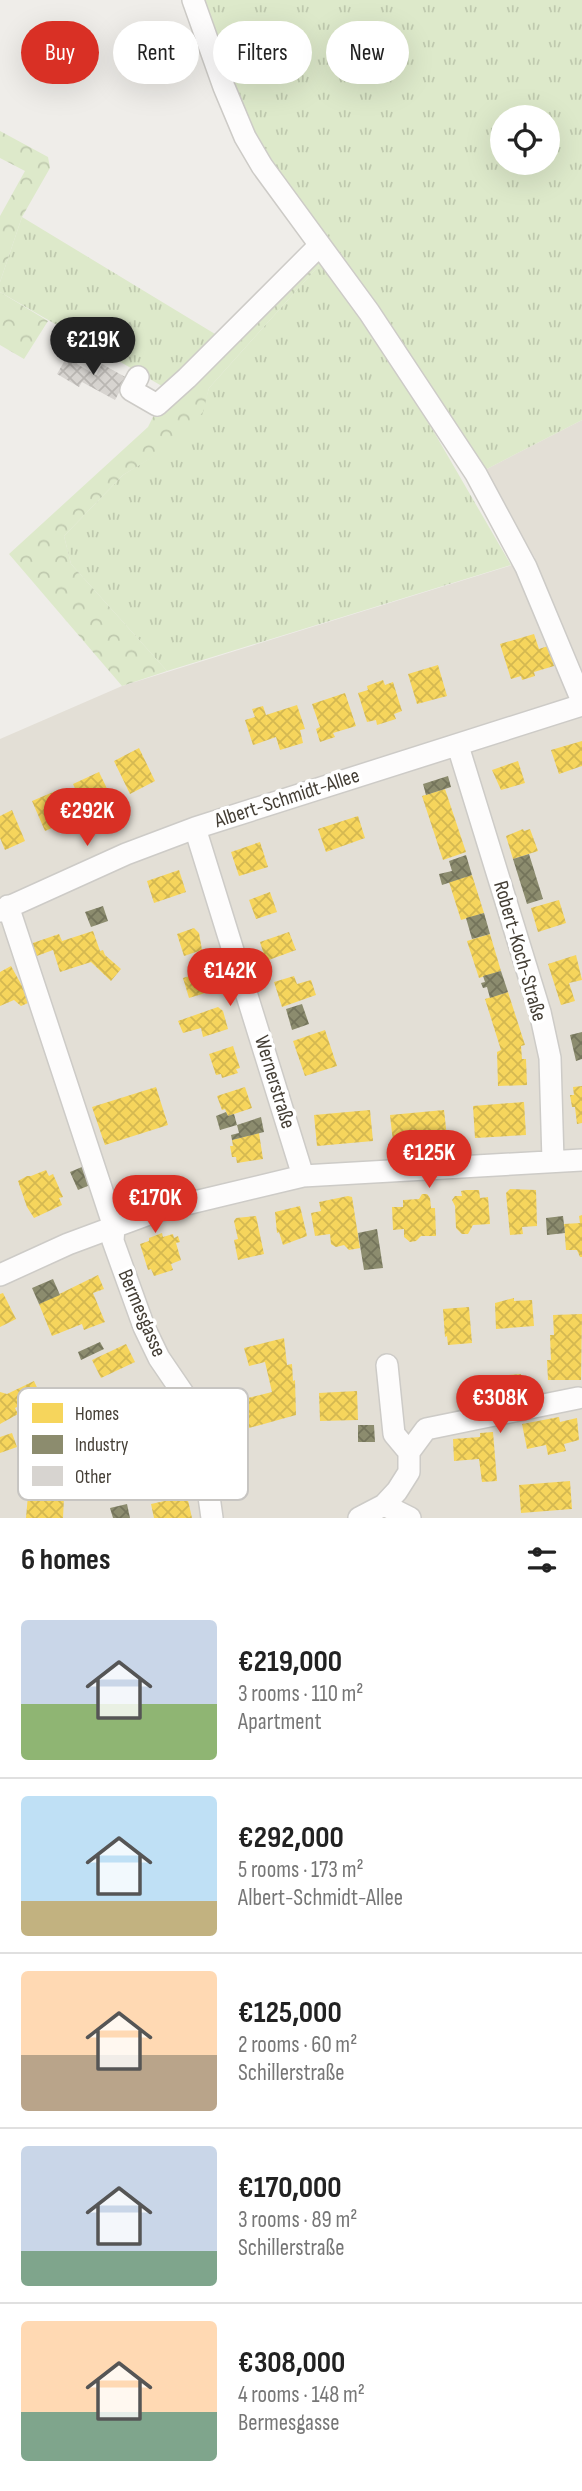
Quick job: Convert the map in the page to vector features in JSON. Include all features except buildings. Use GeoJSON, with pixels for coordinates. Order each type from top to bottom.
{"type":"FeatureCollection","features":[{"type":"Feature","properties":{"kind":"street"},"geometry":{"type":"LineString","coordinates":[[193,0],[245,137],[262,166],[369,312],[476,474],[526,567],[582,703]]}},
{"type":"Feature","properties":{"kind":"street"},"geometry":{"type":"LineString","coordinates":[[138,377],[131,390],[157,405],[320,245]]}},
{"type":"Feature","properties":{"kind":"street","name":"Albert-Schmidt-Allee"},"geometry":{"type":"LineString","coordinates":[[4,909],[126,854],[195,828],[458,746],[582,703]]}},
{"type":"Feature","properties":{"kind":"street","name":"Robert-Koch-Straße"},"geometry":{"type":"LineString","coordinates":[[458,746],[540,1012],[550,1058],[553,1161]]}},
{"type":"Feature","properties":{"kind":"street","name":"Wernerstraße"},"geometry":{"type":"LineString","coordinates":[[195,828],[303,1176]]}},
{"type":"Feature","properties":{"kind":"street","name":"Bermesgasse"},"geometry":{"type":"LineString","coordinates":[[4,909],[114,1227],[113,1241],[144,1327],[159,1358],[179,1388]]}},
{"type":"Feature","properties":{"kind":"street"},"geometry":{"type":"LineString","coordinates":[[0,1275],[68,1244],[157,1212],[303,1176],[582,1160]]}},
{"type":"Feature","properties":{"kind":"street"},"geometry":{"type":"LineString","coordinates":[[387,1365],[394,1434],[409,1452]]}},
{"type":"Feature","properties":{"kind":"street"},"geometry":{"type":"LineString","coordinates":[[359,1518],[384,1505],[397,1491],[409,1472],[409,1452],[426,1429],[578,1398]]}},
{"type":"Feature","properties":{"kind":"street","name":"Bermesgasse"},"geometry":{"type":"LineString","coordinates":[[209,1500],[212,1518]]}},
{"type":"Feature","properties":{"kind":"street"},"geometry":{"type":"LineString","coordinates":[[384,1505],[410,1518]]}},
{"type":"Feature","properties":{"kind":"shaded area"},"geometry":{"type":"Polygon","coordinates":[[[582,420],[582,1518],[0,1518],[0,739],[122,686],[535,558],[483,471],[582,420]]]}},
{"type":"Feature","properties":{"kind":"green space"},"geometry":{"type":"Polygon","coordinates":[[[199,0],[582,0],[582,420],[483,471],[267,162],[234,84],[312,84],[312,21],[213,21],[213,33],[199,0]]]}},
{"type":"Feature","properties":{"kind":"green space"},"geometry":{"type":"Polygon","coordinates":[[[0,131],[48,157],[50,168],[22,217],[0,282],[0,216],[25,171],[0,158],[0,131]]]}},
{"type":"Feature","properties":{"kind":"green space"},"geometry":{"type":"Polygon","coordinates":[[[22,217],[220,337],[167,389],[0,292],[0,282],[22,217]]]}},
{"type":"Feature","properties":{"kind":"green space"},"geometry":{"type":"Polygon","coordinates":[[[306,250],[322,262],[209,388],[203,412],[173,445],[123,475],[64,536],[71,564],[167,671],[122,686],[9,554],[148,427],[167,389],[306,250]]]}},
{"type":"Feature","properties":{"kind":"green space"},"geometry":{"type":"Polygon","coordinates":[[[322,262],[427,420],[511,565],[167,671],[71,564],[64,536],[123,475],[173,444],[202,412],[209,388],[322,262]]]}},
{"type":"Feature","properties":{"kind":"green space"},"geometry":{"type":"Polygon","coordinates":[[[0,292],[48,321],[24,359],[0,345],[0,292]]]}}]}
